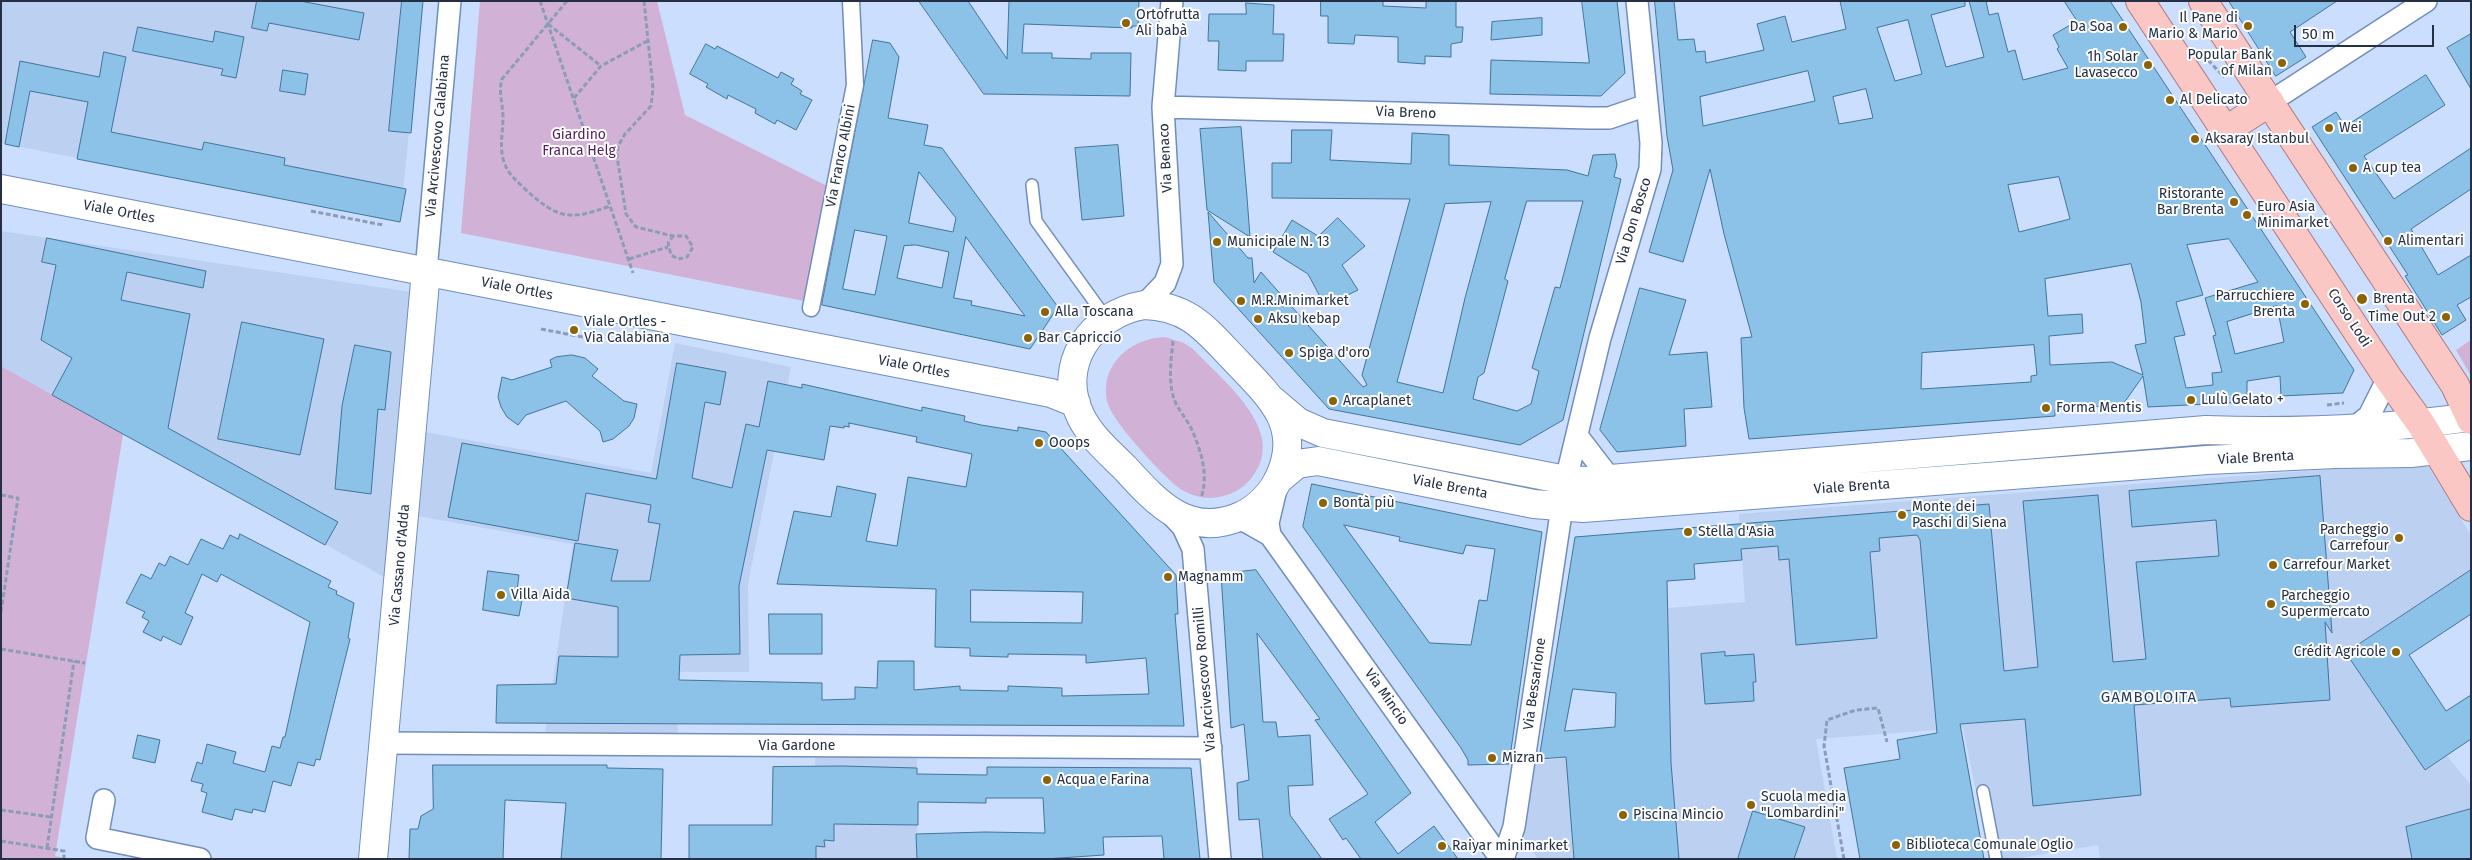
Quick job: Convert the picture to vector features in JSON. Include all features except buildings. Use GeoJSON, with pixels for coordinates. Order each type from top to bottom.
{"type":"FeatureCollection","features":[{"type":"Feature","properties":{"kind":"main road","name":"Corso Lodi"},"geometry":{"type":"LineString","coordinates":[[2140,1],[2388,378],[2421,424],[2471,507]]}},
{"type":"Feature","properties":{"kind":"main road"},"geometry":{"type":"LineString","coordinates":[[2203,1],[2455,385],[2470,418]]}},
{"type":"Feature","properties":{"kind":"main road"},"geometry":{"type":"LineString","coordinates":[[2225,131],[2270,102]]}},
{"type":"Feature","properties":{"kind":"street","name":"Via Arcivescovo Calabiana"},"geometry":{"type":"LineString","coordinates":[[426,271],[450,1]]}},
{"type":"Feature","properties":{"kind":"street","name":"Via Franco Albini"},"geometry":{"type":"LineString","coordinates":[[811,308],[855,85],[851,1]]}},
{"type":"Feature","properties":{"kind":"street","name":"Via Benaco"},"geometry":{"type":"LineString","coordinates":[[1144,305],[1165,283],[1172,264],[1163,107],[1172,1]]}},
{"type":"Feature","properties":{"kind":"street","name":"Via Don Bosco"},"geometry":{"type":"LineString","coordinates":[[1561,507],[1600,338],[1649,174],[1651,144],[1637,1]]}},
{"type":"Feature","properties":{"kind":"street"},"geometry":{"type":"LineString","coordinates":[[2270,102],[2426,1]]}},
{"type":"Feature","properties":{"kind":"street","name":"Via Breno"},"geometry":{"type":"LineString","coordinates":[[1163,107],[1609,118],[1647,105]]}},
{"type":"Feature","properties":{"kind":"street","name":"Viale Ortles"},"geometry":{"type":"LineString","coordinates":[[1,188],[1050,393],[1076,403]]}},
{"type":"Feature","properties":{"kind":"street","name":"Via Cassano d'Adda"},"geometry":{"type":"LineString","coordinates":[[374,859],[426,271]]}},
{"type":"Feature","properties":{"kind":"street"},"geometry":{"type":"LineString","coordinates":[[1270,535],[1268,523],[1278,480],[1286,458],[1286,438],[1281,416],[1272,400],[1198,322],[1169,308],[1144,305],[1127,308],[1106,318],[1087,338],[1074,366],[1073,391],[1081,417],[1095,436],[1165,508],[1181,517],[1200,522],[1234,518],[1260,504],[1278,480]]}},
{"type":"Feature","properties":{"kind":"street","name":"Viale Ortles"},"geometry":{"type":"LineString","coordinates":[[1032,390],[1056,384],[1074,366]]}},
{"type":"Feature","properties":{"kind":"street"},"geometry":{"type":"LineString","coordinates":[[2350,415],[2369,416],[2388,378]]}},
{"type":"Feature","properties":{"kind":"street","name":"Viale Brenta"},"geometry":{"type":"LineString","coordinates":[[1272,400],[1298,422],[1323,433],[1566,480],[1611,480],[2206,430],[2264,432],[2350,415],[2421,424],[2470,418]]}},
{"type":"Feature","properties":{"kind":"street"},"geometry":{"type":"LineString","coordinates":[[1578,437],[1611,480]]}},
{"type":"Feature","properties":{"kind":"street","name":"Viale Brenta"},"geometry":{"type":"LineString","coordinates":[[1278,480],[1297,464],[1318,461],[1561,507],[1583,508],[2207,460],[2436,451],[2471,446]]}},
{"type":"Feature","properties":{"kind":"street","name":"Via Bessarione"},"geometry":{"type":"LineString","coordinates":[[1502,859],[1514,827],[1561,507]]}},
{"type":"Feature","properties":{"kind":"street","name":"Via Arcivescovo Romilli"},"geometry":{"type":"LineString","coordinates":[[1165,508],[1179,522],[1193,549],[1220,859]]}},
{"type":"Feature","properties":{"kind":"street","name":"Via Mincio"},"geometry":{"type":"LineString","coordinates":[[1234,518],[1247,522],[1270,535],[1502,859]]}},
{"type":"Feature","properties":{"kind":"street","name":"Via Gardone"},"geometry":{"type":"LineString","coordinates":[[384,742],[1211,748]]}},
{"type":"Feature","properties":{"kind":"street"},"geometry":{"type":"LineString","coordinates":[[104,800],[97,838],[200,859]]}},
{"type":"Feature","properties":{"kind":"lane"},"geometry":{"type":"LineString","coordinates":[[1032,185],[1036,221],[1106,318]]}},
{"type":"Feature","properties":{"kind":"lane"},"geometry":{"type":"LineString","coordinates":[[1982,792],[1996,859]]}},
{"type":"Feature","properties":{"kind":"path"},"geometry":{"type":"LineString","coordinates":[[540,1],[633,273]]}},
{"type":"Feature","properties":{"kind":"path"},"geometry":{"type":"LineString","coordinates":[[566,1],[502,80],[499,90],[503,119],[500,141],[504,162],[510,174],[544,206],[562,214],[587,214],[610,206]]}},
{"type":"Feature","properties":{"kind":"path"},"geometry":{"type":"LineString","coordinates":[[644,1],[653,88],[651,106],[625,134],[618,146],[617,156],[626,214],[636,227],[673,236],[686,236],[692,243],[692,251],[687,257],[678,259],[671,255],[668,247],[673,236]]}},
{"type":"Feature","properties":{"kind":"path"},"geometry":{"type":"LineString","coordinates":[[548,24],[601,66]]}},
{"type":"Feature","properties":{"kind":"path"},"geometry":{"type":"LineString","coordinates":[[573,99],[601,66],[649,40]]}},
{"type":"Feature","properties":{"kind":"path"},"geometry":{"type":"LineString","coordinates":[[2203,53],[2229,82]]}},
{"type":"Feature","properties":{"kind":"path"},"geometry":{"type":"LineString","coordinates":[[311,210],[382,225]]}},
{"type":"Feature","properties":{"kind":"path"},"geometry":{"type":"LineString","coordinates":[[629,258],[668,247]]}},
{"type":"Feature","properties":{"kind":"path"},"geometry":{"type":"LineString","coordinates":[[540,329],[598,340]]}},
{"type":"Feature","properties":{"kind":"path"},"geometry":{"type":"LineString","coordinates":[[1173,341],[1170,369],[1174,400],[1192,430],[1205,467],[1204,489],[1201,498]]}},
{"type":"Feature","properties":{"kind":"path"},"geometry":{"type":"LineString","coordinates":[[2319,405],[2350,415]]}},
{"type":"Feature","properties":{"kind":"path"},"geometry":{"type":"LineString","coordinates":[[1,495],[18,498],[1,612]]}},
{"type":"Feature","properties":{"kind":"path"},"geometry":{"type":"LineString","coordinates":[[1,649],[85,663]]}},
{"type":"Feature","properties":{"kind":"path"},"geometry":{"type":"LineString","coordinates":[[47,848],[74,661]]}},
{"type":"Feature","properties":{"kind":"path"},"geometry":{"type":"LineString","coordinates":[[1844,859],[1824,746],[1827,720],[1856,710],[1878,708],[1887,742]]}},
{"type":"Feature","properties":{"kind":"path"},"geometry":{"type":"LineString","coordinates":[[1,810],[51,816]]}},
{"type":"Feature","properties":{"kind":"path"},"geometry":{"type":"LineString","coordinates":[[1,841],[64,851],[64,859]]}},
{"type":"Feature","properties":{"kind":"shaded area"},"geometry":{"type":"Polygon","coordinates":[[[1,1],[422,1],[400,222],[1,143],[1,1]]]}},
{"type":"Feature","properties":{"kind":"shaded area"},"geometry":{"type":"Polygon","coordinates":[[[1,231],[411,292],[388,579],[1,366],[1,231]]]}},
{"type":"Feature","properties":{"kind":"shaded area"},"geometry":{"type":"Polygon","coordinates":[[[675,343],[791,367],[748,584],[749,672],[677,672],[678,742],[544,741],[573,544],[418,516],[425,432],[651,473],[675,343]]]}},
{"type":"Feature","properties":{"kind":"shaded area"},"geometry":{"type":"Polygon","coordinates":[[[2425,462],[2471,535],[2471,571],[2346,653],[2425,770],[2447,756],[2471,785],[2471,859],[2100,859],[2098,845],[2014,859],[1990,859],[1963,728],[1816,739],[1837,859],[1538,859],[1524,838],[1534,761],[1671,750],[1668,608],[1745,602],[1739,514],[2425,462]]]}},
{"type":"Feature","properties":{"kind":"shaded area"},"geometry":{"type":"Polygon","coordinates":[[[917,749],[917,859],[816,859],[815,750],[917,749]]]}},
{"type":"Feature","properties":{"kind":"green space","name":"Giardino Franca Helg"},"geometry":{"type":"Polygon","coordinates":[[[480,1],[657,1],[685,115],[827,186],[804,301],[461,233],[480,1]]]}},
{"type":"Feature","properties":{"kind":"green space"},"geometry":{"type":"Polygon","coordinates":[[[1165,337],[1184,343],[1193,349],[1234,391],[1247,407],[1257,424],[1262,441],[1262,459],[1249,481],[1240,489],[1229,494],[1207,498],[1182,490],[1164,475],[1141,450],[1119,424],[1108,404],[1106,391],[1108,378],[1112,367],[1119,357],[1140,343],[1165,337]]]}},
{"type":"Feature","properties":{"kind":"green space"},"geometry":{"type":"Polygon","coordinates":[[[2471,340],[2471,376],[2456,350],[2471,340]]]}},
{"type":"Feature","properties":{"kind":"green space"},"geometry":{"type":"Polygon","coordinates":[[[1,366],[123,434],[55,856],[71,859],[1,859],[1,366]]]}},
{"type":"Feature","properties":{"kind":"place","name":"Ortofrutta Alì babà"},"geometry":{"type":"Point","coordinates":[1126,23]}},
{"type":"Feature","properties":{"kind":"place","name":"Il Pane di Mario & Mario"},"geometry":{"type":"Point","coordinates":[2248,26]}},
{"type":"Feature","properties":{"kind":"place","name":"Da Soa"},"geometry":{"type":"Point","coordinates":[2123,27]}},
{"type":"Feature","properties":{"kind":"place","name":"Popular Bank of Milan"},"geometry":{"type":"Point","coordinates":[2282,63]}},
{"type":"Feature","properties":{"kind":"place","name":"1h Solar Lavasecco"},"geometry":{"type":"Point","coordinates":[2148,65]}},
{"type":"Feature","properties":{"kind":"place","name":"Al Delicato"},"geometry":{"type":"Point","coordinates":[2170,100]}},
{"type":"Feature","properties":{"kind":"place","name":"Wei"},"geometry":{"type":"Point","coordinates":[2329,128]}},
{"type":"Feature","properties":{"kind":"place","name":"Aksaray Istanbul"},"geometry":{"type":"Point","coordinates":[2195,139]}},
{"type":"Feature","properties":{"kind":"place","name":"A cup tea"},"geometry":{"type":"Point","coordinates":[2353,168]}},
{"type":"Feature","properties":{"kind":"place","name":"Ristorante Bar Brenta"},"geometry":{"type":"Point","coordinates":[2234,202]}},
{"type":"Feature","properties":{"kind":"place","name":"Euro Asia Minimarket"},"geometry":{"type":"Point","coordinates":[2247,215]}},
{"type":"Feature","properties":{"kind":"place","name":"Alimentari"},"geometry":{"type":"Point","coordinates":[2388,241]}},
{"type":"Feature","properties":{"kind":"place","name":"Municipale N. 13"},"geometry":{"type":"Point","coordinates":[1217,242]}},
{"type":"Feature","properties":{"kind":"place","name":"Brenta"},"geometry":{"type":"Point","coordinates":[2362,299]}},
{"type":"Feature","properties":{"kind":"place","name":"M.R.Minimarket"},"geometry":{"type":"Point","coordinates":[1241,301]}},
{"type":"Feature","properties":{"kind":"place","name":"Parrucchiere Brenta"},"geometry":{"type":"Point","coordinates":[2305,304]}},
{"type":"Feature","properties":{"kind":"place","name":"Alla Toscana"},"geometry":{"type":"Point","coordinates":[1045,312]}},
{"type":"Feature","properties":{"kind":"place","name":"Time Out 2"},"geometry":{"type":"Point","coordinates":[2446,317]}},
{"type":"Feature","properties":{"kind":"place","name":"Aksu kebap"},"geometry":{"type":"Point","coordinates":[1258,319]}},
{"type":"Feature","properties":{"kind":"place","name":"Viale Ortles - Via Calabiana"},"geometry":{"type":"Point","coordinates":[574,330]}},
{"type":"Feature","properties":{"kind":"place","name":"Bar Capriccio"},"geometry":{"type":"Point","coordinates":[1028,338]}},
{"type":"Feature","properties":{"kind":"place","name":"Spiga d'oro"},"geometry":{"type":"Point","coordinates":[1289,353]}},
{"type":"Feature","properties":{"kind":"place","name":"Lulù Gelato +"},"geometry":{"type":"Point","coordinates":[2191,400]}},
{"type":"Feature","properties":{"kind":"place","name":"Arcaplanet"},"geometry":{"type":"Point","coordinates":[1333,401]}},
{"type":"Feature","properties":{"kind":"place","name":"Forma Mentis"},"geometry":{"type":"Point","coordinates":[2046,408]}},
{"type":"Feature","properties":{"kind":"place","name":"Ooops"},"geometry":{"type":"Point","coordinates":[1039,443]}},
{"type":"Feature","properties":{"kind":"place","name":"Bontà più"},"geometry":{"type":"Point","coordinates":[1323,503]}},
{"type":"Feature","properties":{"kind":"place","name":"Monte dei Paschi di Siena"},"geometry":{"type":"Point","coordinates":[1902,515]}},
{"type":"Feature","properties":{"kind":"place","name":"Stella d'Asia"},"geometry":{"type":"Point","coordinates":[1688,532]}},
{"type":"Feature","properties":{"kind":"place","name":"Parcheggio Carrefour"},"geometry":{"type":"Point","coordinates":[2399,538]}},
{"type":"Feature","properties":{"kind":"place","name":"Carrefour Market"},"geometry":{"type":"Point","coordinates":[2273,565]}},
{"type":"Feature","properties":{"kind":"place","name":"Magnamm"},"geometry":{"type":"Point","coordinates":[1168,577]}},
{"type":"Feature","properties":{"kind":"place","name":"Villa Aida"},"geometry":{"type":"Point","coordinates":[501,595]}},
{"type":"Feature","properties":{"kind":"place","name":"Parcheggio Supermercato"},"geometry":{"type":"Point","coordinates":[2271,604]}},
{"type":"Feature","properties":{"kind":"place","name":"Crédit Agricole"},"geometry":{"type":"Point","coordinates":[2396,652]}},
{"type":"Feature","properties":{"kind":"place","name":"Mizran"},"geometry":{"type":"Point","coordinates":[1492,758]}},
{"type":"Feature","properties":{"kind":"place","name":"Acqua e Farina"},"geometry":{"type":"Point","coordinates":[1047,780]}},
{"type":"Feature","properties":{"kind":"place","name":"Scuola media \"Lombardini\""},"geometry":{"type":"Point","coordinates":[1751,805]}},
{"type":"Feature","properties":{"kind":"place","name":"Piscina Mincio"},"geometry":{"type":"Point","coordinates":[1623,815]}},
{"type":"Feature","properties":{"kind":"place","name":"Biblioteca Comunale Oglio"},"geometry":{"type":"Point","coordinates":[1896,845]}},
{"type":"Feature","properties":{"kind":"place","name":"Raiyar minimarket"},"geometry":{"type":"Point","coordinates":[1442,846]}},
{"type":"Feature","properties":{"kind":"district","name":"GAMBOLOITA"},"geometry":{"type":"Point","coordinates":[2149,698]}}]}
